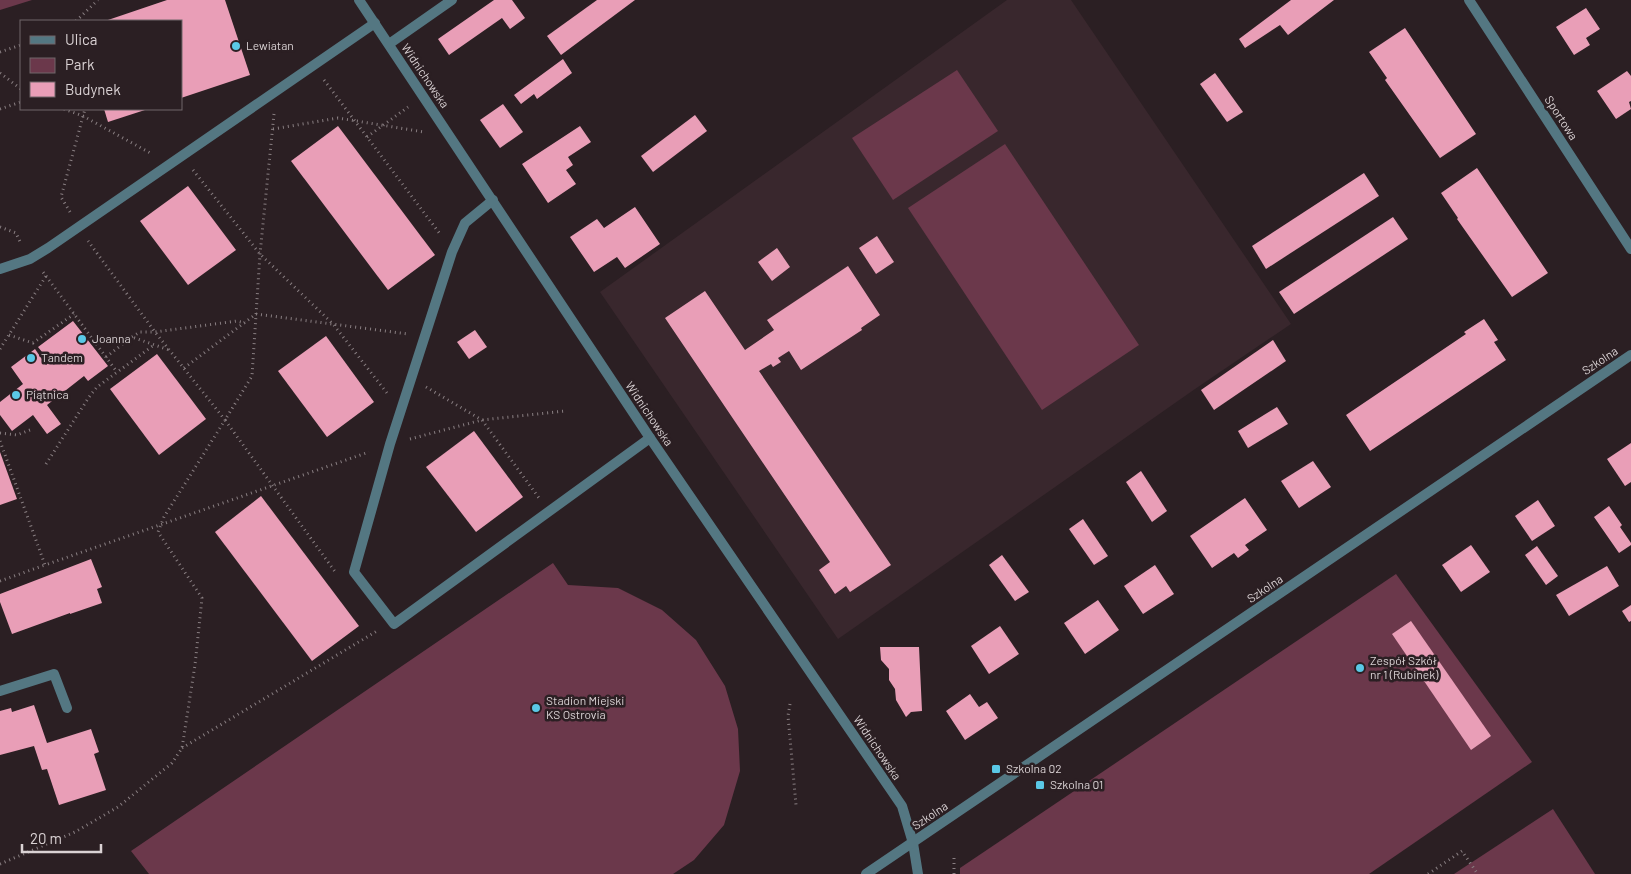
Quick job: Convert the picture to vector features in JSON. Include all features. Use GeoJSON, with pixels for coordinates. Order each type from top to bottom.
{"type":"FeatureCollection","features":[{"type":"Feature","properties":{"kind":"street","name":"Widnichowska"},"geometry":{"type":"LineString","coordinates":[[358,0],[650,438],[902,806],[913,843],[918,874]]}},
{"type":"Feature","properties":{"kind":"street"},"geometry":{"type":"LineString","coordinates":[[389,44],[452,0]]}},
{"type":"Feature","properties":{"kind":"street","name":"Sportowa"},"geometry":{"type":"LineString","coordinates":[[1469,0],[1631,249]]}},
{"type":"Feature","properties":{"kind":"street"},"geometry":{"type":"LineString","coordinates":[[0,269],[30,259],[375,23]]}},
{"type":"Feature","properties":{"kind":"street"},"geometry":{"type":"LineString","coordinates":[[492,200],[465,223],[452,252],[390,444],[354,572],[394,624],[650,438]]}},
{"type":"Feature","properties":{"kind":"street","name":"Szkolna"},"geometry":{"type":"LineString","coordinates":[[866,874],[1631,356]]}},
{"type":"Feature","properties":{"kind":"street"},"geometry":{"type":"LineString","coordinates":[[0,691],[54,674],[67,708]]}},
{"type":"Feature","properties":{"kind":"path"},"geometry":{"type":"LineString","coordinates":[[77,20],[98,0]]}},
{"type":"Feature","properties":{"kind":"path"},"geometry":{"type":"LineString","coordinates":[[0,52],[20,45]]}},
{"type":"Feature","properties":{"kind":"path"},"geometry":{"type":"LineString","coordinates":[[0,73],[20,88]]}},
{"type":"Feature","properties":{"kind":"path"},"geometry":{"type":"LineString","coordinates":[[322,77],[452,252]]}},
{"type":"Feature","properties":{"kind":"path"},"geometry":{"type":"LineString","coordinates":[[0,864],[75,832],[118,807],[172,763],[182,748],[195,665],[202,598],[158,532],[161,523],[252,376],[260,254],[276,91]]}},
{"type":"Feature","properties":{"kind":"path"},"geometry":{"type":"LineString","coordinates":[[0,109],[20,102]]}},
{"type":"Feature","properties":{"kind":"path"},"geometry":{"type":"LineString","coordinates":[[367,137],[408,107]]}},
{"type":"Feature","properties":{"kind":"path"},"geometry":{"type":"LineString","coordinates":[[67,110],[83,116],[170,164]]}},
{"type":"Feature","properties":{"kind":"path"},"geometry":{"type":"LineString","coordinates":[[85,110],[61,197],[91,246],[155,332],[225,420],[337,574]]}},
{"type":"Feature","properties":{"kind":"path"},"geometry":{"type":"LineString","coordinates":[[273,129],[338,118],[425,132]]}},
{"type":"Feature","properties":{"kind":"path"},"geometry":{"type":"LineString","coordinates":[[182,156],[260,254],[333,324],[401,412]]}},
{"type":"Feature","properties":{"kind":"path"},"geometry":{"type":"LineString","coordinates":[[0,227],[16,233],[30,259],[46,276],[117,372]]}},
{"type":"Feature","properties":{"kind":"path"},"geometry":{"type":"LineString","coordinates":[[0,349],[46,276]]}},
{"type":"Feature","properties":{"kind":"path"},"geometry":{"type":"LineString","coordinates":[[9,335],[33,343],[74,314]]}},
{"type":"Feature","properties":{"kind":"path"},"geometry":{"type":"LineString","coordinates":[[184,368],[256,314],[426,337]]}},
{"type":"Feature","properties":{"kind":"path"},"geometry":{"type":"LineString","coordinates":[[106,356],[140,332],[155,332],[237,321],[245,322]]}},
{"type":"Feature","properties":{"kind":"path"},"geometry":{"type":"LineString","coordinates":[[132,337],[169,350]]}},
{"type":"Feature","properties":{"kind":"path"},"geometry":{"type":"LineString","coordinates":[[46,464],[97,387],[154,344]]}},
{"type":"Feature","properties":{"kind":"path"},"geometry":{"type":"LineString","coordinates":[[412,380],[482,420],[548,511]]}},
{"type":"Feature","properties":{"kind":"path"},"geometry":{"type":"LineString","coordinates":[[0,581],[390,444],[482,420],[564,412]]}},
{"type":"Feature","properties":{"kind":"path"},"geometry":{"type":"LineString","coordinates":[[0,433],[17,435],[30,430]]}},
{"type":"Feature","properties":{"kind":"path"},"geometry":{"type":"LineString","coordinates":[[0,441],[45,565]]}},
{"type":"Feature","properties":{"kind":"path"},"geometry":{"type":"LineString","coordinates":[[182,748],[378,631],[372,623]]}},
{"type":"Feature","properties":{"kind":"path"},"geometry":{"type":"LineString","coordinates":[[790,704],[788,716],[796,805]]}},
{"type":"Feature","properties":{"kind":"path"},"geometry":{"type":"LineString","coordinates":[[1428,874],[1462,850],[1477,873]]}},
{"type":"Feature","properties":{"kind":"path"},"geometry":{"type":"LineString","coordinates":[[954,854],[954,874]]}},
{"type":"Feature","properties":{"kind":"shaded area"},"geometry":{"type":"Polygon","coordinates":[[[1007,0],[1071,0],[1291,324],[838,639],[600,292],[1007,0]]]}},
{"type":"Feature","properties":{"kind":"green space"},"geometry":{"type":"Polygon","coordinates":[[[0,0],[32,0],[0,10],[0,0]]]}},
{"type":"Feature","properties":{"kind":"green space"},"geometry":{"type":"Polygon","coordinates":[[[957,70],[998,131],[893,200],[852,138],[957,70]]]}},
{"type":"Feature","properties":{"kind":"green space"},"geometry":{"type":"Polygon","coordinates":[[[1005,144],[1139,345],[1042,410],[908,208],[1005,144]]]}},
{"type":"Feature","properties":{"kind":"green space","name":"Stadion Miejski KS Ostrovia"},"geometry":{"type":"Polygon","coordinates":[[[553,563],[568,585],[618,588],[662,610],[696,640],[725,686],[738,729],[740,771],[724,825],[694,860],[673,874],[149,874],[131,851],[553,563]]]}},
{"type":"Feature","properties":{"kind":"green space","name":"Zespół Szkół nr 1 (Rubinek)"},"geometry":{"type":"Polygon","coordinates":[[[1396,574],[1532,762],[1369,874],[960,874],[960,868],[1396,574]]]}},
{"type":"Feature","properties":{"kind":"green space"},"geometry":{"type":"Polygon","coordinates":[[[1553,809],[1595,874],[1454,874],[1553,809]]]}},
{"type":"Feature","properties":{"kind":"building"},"geometry":{"type":"Polygon","coordinates":[[[167,0],[225,0],[250,75],[182,98],[182,20],[108,20],[167,0]]]}},
{"type":"Feature","properties":{"kind":"building"},"geometry":{"type":"Polygon","coordinates":[[[494,0],[512,0],[525,18],[510,29],[502,18],[449,55],[438,39],[494,0]]]}},
{"type":"Feature","properties":{"kind":"building"},"geometry":{"type":"Polygon","coordinates":[[[597,0],[635,0],[561,55],[547,36],[597,0]]]}},
{"type":"Feature","properties":{"kind":"building"},"geometry":{"type":"Polygon","coordinates":[[[1291,0],[1334,0],[1288,35],[1280,25],[1245,48],[1239,39],[1291,0]]]}},
{"type":"Feature","properties":{"kind":"building"},"geometry":{"type":"Polygon","coordinates":[[[1586,8],[1600,29],[1586,38],[1590,45],[1574,55],[1556,27],[1586,8]]]}},
{"type":"Feature","properties":{"kind":"building"},"geometry":{"type":"Polygon","coordinates":[[[1405,28],[1476,134],[1440,158],[1385,80],[1387,78],[1369,52],[1405,28]]]}},
{"type":"Feature","properties":{"kind":"building"},"geometry":{"type":"Polygon","coordinates":[[[563,59],[572,73],[537,99],[534,94],[521,104],[514,95],[563,59]]]}},
{"type":"Feature","properties":{"kind":"building"},"geometry":{"type":"Polygon","coordinates":[[[1627,71],[1631,76],[1631,101],[1629,102],[1631,109],[1616,119],[1597,91],[1627,71]]]}},
{"type":"Feature","properties":{"kind":"building"},"geometry":{"type":"Polygon","coordinates":[[[1215,73],[1243,112],[1227,122],[1200,84],[1215,73]]]}},
{"type":"Feature","properties":{"kind":"building"},"geometry":{"type":"Polygon","coordinates":[[[503,104],[523,132],[500,148],[480,120],[503,104]]]}},
{"type":"Feature","properties":{"kind":"building"},"geometry":{"type":"Polygon","coordinates":[[[104,110],[145,110],[108,122],[104,110]]]}},
{"type":"Feature","properties":{"kind":"building"},"geometry":{"type":"Polygon","coordinates":[[[695,115],[707,131],[653,172],[641,156],[695,115]]]}},
{"type":"Feature","properties":{"kind":"building"},"geometry":{"type":"Polygon","coordinates":[[[338,126],[435,255],[388,290],[291,161],[338,126]]]}},
{"type":"Feature","properties":{"kind":"building"},"geometry":{"type":"Polygon","coordinates":[[[580,126],[591,142],[568,157],[573,165],[566,170],[576,184],[548,203],[522,164],[580,126]]]}},
{"type":"Feature","properties":{"kind":"building"},"geometry":{"type":"Polygon","coordinates":[[[1477,168],[1548,273],[1512,297],[1441,193],[1477,168]]]}},
{"type":"Feature","properties":{"kind":"building"},"geometry":{"type":"Polygon","coordinates":[[[1364,173],[1379,196],[1266,269],[1252,246],[1364,173]]]}},
{"type":"Feature","properties":{"kind":"building"},"geometry":{"type":"Polygon","coordinates":[[[188,186],[236,250],[188,285],[140,221],[188,186]]]}},
{"type":"Feature","properties":{"kind":"building"},"geometry":{"type":"Polygon","coordinates":[[[635,207],[660,244],[625,268],[617,257],[594,272],[570,237],[597,219],[604,228],[635,207]]]}},
{"type":"Feature","properties":{"kind":"building"},"geometry":{"type":"Polygon","coordinates":[[[1393,217],[1408,239],[1294,314],[1279,292],[1393,217]]]}},
{"type":"Feature","properties":{"kind":"building"},"geometry":{"type":"Polygon","coordinates":[[[877,236],[894,262],[876,274],[859,248],[877,236]]]}},
{"type":"Feature","properties":{"kind":"building"},"geometry":{"type":"Polygon","coordinates":[[[777,248],[790,267],[772,281],[758,262],[777,248]]]}},
{"type":"Feature","properties":{"kind":"building"},"geometry":{"type":"Polygon","coordinates":[[[848,266],[880,315],[861,328],[862,330],[801,370],[789,351],[778,358],[781,362],[773,367],[771,364],[759,371],[891,565],[850,592],[846,586],[835,594],[819,570],[830,562],[665,318],[705,291],[745,350],[774,330],[767,320],[848,266]]]}},
{"type":"Feature","properties":{"kind":"building"},"geometry":{"type":"Polygon","coordinates":[[[1484,319],[1498,340],[1494,342],[1506,360],[1370,451],[1346,415],[1466,334],[1464,332],[1484,319]]]}},
{"type":"Feature","properties":{"kind":"building"},"geometry":{"type":"Polygon","coordinates":[[[73,321],[108,366],[88,381],[84,376],[47,405],[61,424],[47,434],[33,415],[12,431],[0,415],[0,402],[23,384],[11,367],[35,349],[46,365],[50,362],[38,347],[73,321]]]}},
{"type":"Feature","properties":{"kind":"building"},"geometry":{"type":"Polygon","coordinates":[[[475,330],[487,347],[469,359],[457,342],[475,330]]]}},
{"type":"Feature","properties":{"kind":"building"},"geometry":{"type":"Polygon","coordinates":[[[326,336],[374,402],[327,437],[278,371],[326,336]]]}},
{"type":"Feature","properties":{"kind":"building"},"geometry":{"type":"Polygon","coordinates":[[[1273,340],[1286,361],[1214,410],[1201,390],[1273,340]]]}},
{"type":"Feature","properties":{"kind":"building"},"geometry":{"type":"Polygon","coordinates":[[[157,354],[206,419],[159,455],[110,389],[157,354]]]}},
{"type":"Feature","properties":{"kind":"building"},"geometry":{"type":"Polygon","coordinates":[[[1277,407],[1288,424],[1248,448],[1238,431],[1277,407]]]}},
{"type":"Feature","properties":{"kind":"building"},"geometry":{"type":"Polygon","coordinates":[[[474,431],[523,497],[476,532],[426,467],[474,431]]]}},
{"type":"Feature","properties":{"kind":"building"},"geometry":{"type":"Polygon","coordinates":[[[1631,443],[1631,482],[1625,486],[1607,459],[1631,443]]]}},
{"type":"Feature","properties":{"kind":"building"},"geometry":{"type":"Polygon","coordinates":[[[0,452],[17,499],[0,505],[0,452]]]}},
{"type":"Feature","properties":{"kind":"building"},"geometry":{"type":"Polygon","coordinates":[[[1313,461],[1331,487],[1299,508],[1281,481],[1313,461]]]}},
{"type":"Feature","properties":{"kind":"building"},"geometry":{"type":"Polygon","coordinates":[[[1141,471],[1167,511],[1152,522],[1126,482],[1141,471]]]}},
{"type":"Feature","properties":{"kind":"building"},"geometry":{"type":"Polygon","coordinates":[[[261,496],[359,626],[312,661],[215,532],[261,496]]]}},
{"type":"Feature","properties":{"kind":"building"},"geometry":{"type":"Polygon","coordinates":[[[1245,498],[1267,530],[1245,545],[1249,550],[1238,558],[1234,553],[1212,568],[1190,536],[1245,498]]]}},
{"type":"Feature","properties":{"kind":"building"},"geometry":{"type":"Polygon","coordinates":[[[1538,500],[1555,526],[1532,541],[1515,516],[1538,500]]]}},
{"type":"Feature","properties":{"kind":"building"},"geometry":{"type":"Polygon","coordinates":[[[1609,506],[1631,543],[1631,545],[1619,553],[1594,517],[1609,506]]]}},
{"type":"Feature","properties":{"kind":"building"},"geometry":{"type":"Polygon","coordinates":[[[1083,519],[1108,556],[1094,565],[1069,529],[1083,519]]]}},
{"type":"Feature","properties":{"kind":"building"},"geometry":{"type":"Polygon","coordinates":[[[1471,545],[1490,572],[1461,592],[1442,565],[1471,545]]]}},
{"type":"Feature","properties":{"kind":"building"},"geometry":{"type":"Polygon","coordinates":[[[1537,546],[1558,576],[1546,585],[1525,555],[1537,546]]]}},
{"type":"Feature","properties":{"kind":"building"},"geometry":{"type":"Polygon","coordinates":[[[1002,555],[1029,592],[1015,601],[989,565],[1002,555]]]}},
{"type":"Feature","properties":{"kind":"building"},"geometry":{"type":"Polygon","coordinates":[[[91,559],[102,587],[97,589],[102,603],[12,634],[0,602],[0,594],[91,559]]]}},
{"type":"Feature","properties":{"kind":"building"},"geometry":{"type":"Polygon","coordinates":[[[1155,565],[1174,594],[1143,614],[1124,586],[1155,565]]]}},
{"type":"Feature","properties":{"kind":"building"},"geometry":{"type":"Polygon","coordinates":[[[1607,566],[1619,586],[1569,616],[1556,595],[1607,566]]]}},
{"type":"Feature","properties":{"kind":"building"},"geometry":{"type":"Polygon","coordinates":[[[1098,600],[1119,630],[1085,654],[1064,623],[1098,600]]]}},
{"type":"Feature","properties":{"kind":"building"},"geometry":{"type":"Polygon","coordinates":[[[1631,605],[1631,621],[1629,622],[1622,611],[1631,605]]]}},
{"type":"Feature","properties":{"kind":"building"},"geometry":{"type":"Polygon","coordinates":[[[1411,621],[1491,736],[1471,750],[1392,634],[1411,621]]]}},
{"type":"Feature","properties":{"kind":"building"},"geometry":{"type":"Polygon","coordinates":[[[1000,626],[1019,654],[989,674],[971,646],[1000,626]]]}},
{"type":"Feature","properties":{"kind":"building"},"geometry":{"type":"Polygon","coordinates":[[[880,647],[919,647],[922,711],[911,712],[906,717],[896,700],[895,689],[889,680],[889,669],[881,660],[880,647]]]}},
{"type":"Feature","properties":{"kind":"building"},"geometry":{"type":"Polygon","coordinates":[[[970,694],[979,707],[987,702],[998,718],[965,740],[946,711],[970,694]]]}},
{"type":"Feature","properties":{"kind":"building"},"geometry":{"type":"Polygon","coordinates":[[[34,705],[47,743],[91,729],[99,752],[94,754],[106,790],[59,805],[47,769],[42,770],[34,746],[0,755],[0,711],[11,708],[12,712],[34,705]]]}},
{"type":"Feature","properties":{"kind":"place","name":"Lewiatan"},"geometry":{"type":"Point","coordinates":[236,46]}},
{"type":"Feature","properties":{"kind":"place","name":"Joanna"},"geometry":{"type":"Point","coordinates":[82,339]}},
{"type":"Feature","properties":{"kind":"place","name":"Tandem"},"geometry":{"type":"Point","coordinates":[31,358]}},
{"type":"Feature","properties":{"kind":"place","name":"Piątnica"},"geometry":{"type":"Point","coordinates":[16,395]}},
{"type":"Feature","properties":{"kind":"place","name":"Zespół Szkół nr 1 (Rubinek)"},"geometry":{"type":"Point","coordinates":[1360,668]}},
{"type":"Feature","properties":{"kind":"place","name":"Stadion Miejski KS Ostrovia"},"geometry":{"type":"Point","coordinates":[536,708]}},
{"type":"Feature","properties":{"kind":"place","name":"Szkolna 02"},"geometry":{"type":"Point","coordinates":[996,769]}},
{"type":"Feature","properties":{"kind":"place","name":"Szkolna 01"},"geometry":{"type":"Point","coordinates":[1040,785]}}]}
